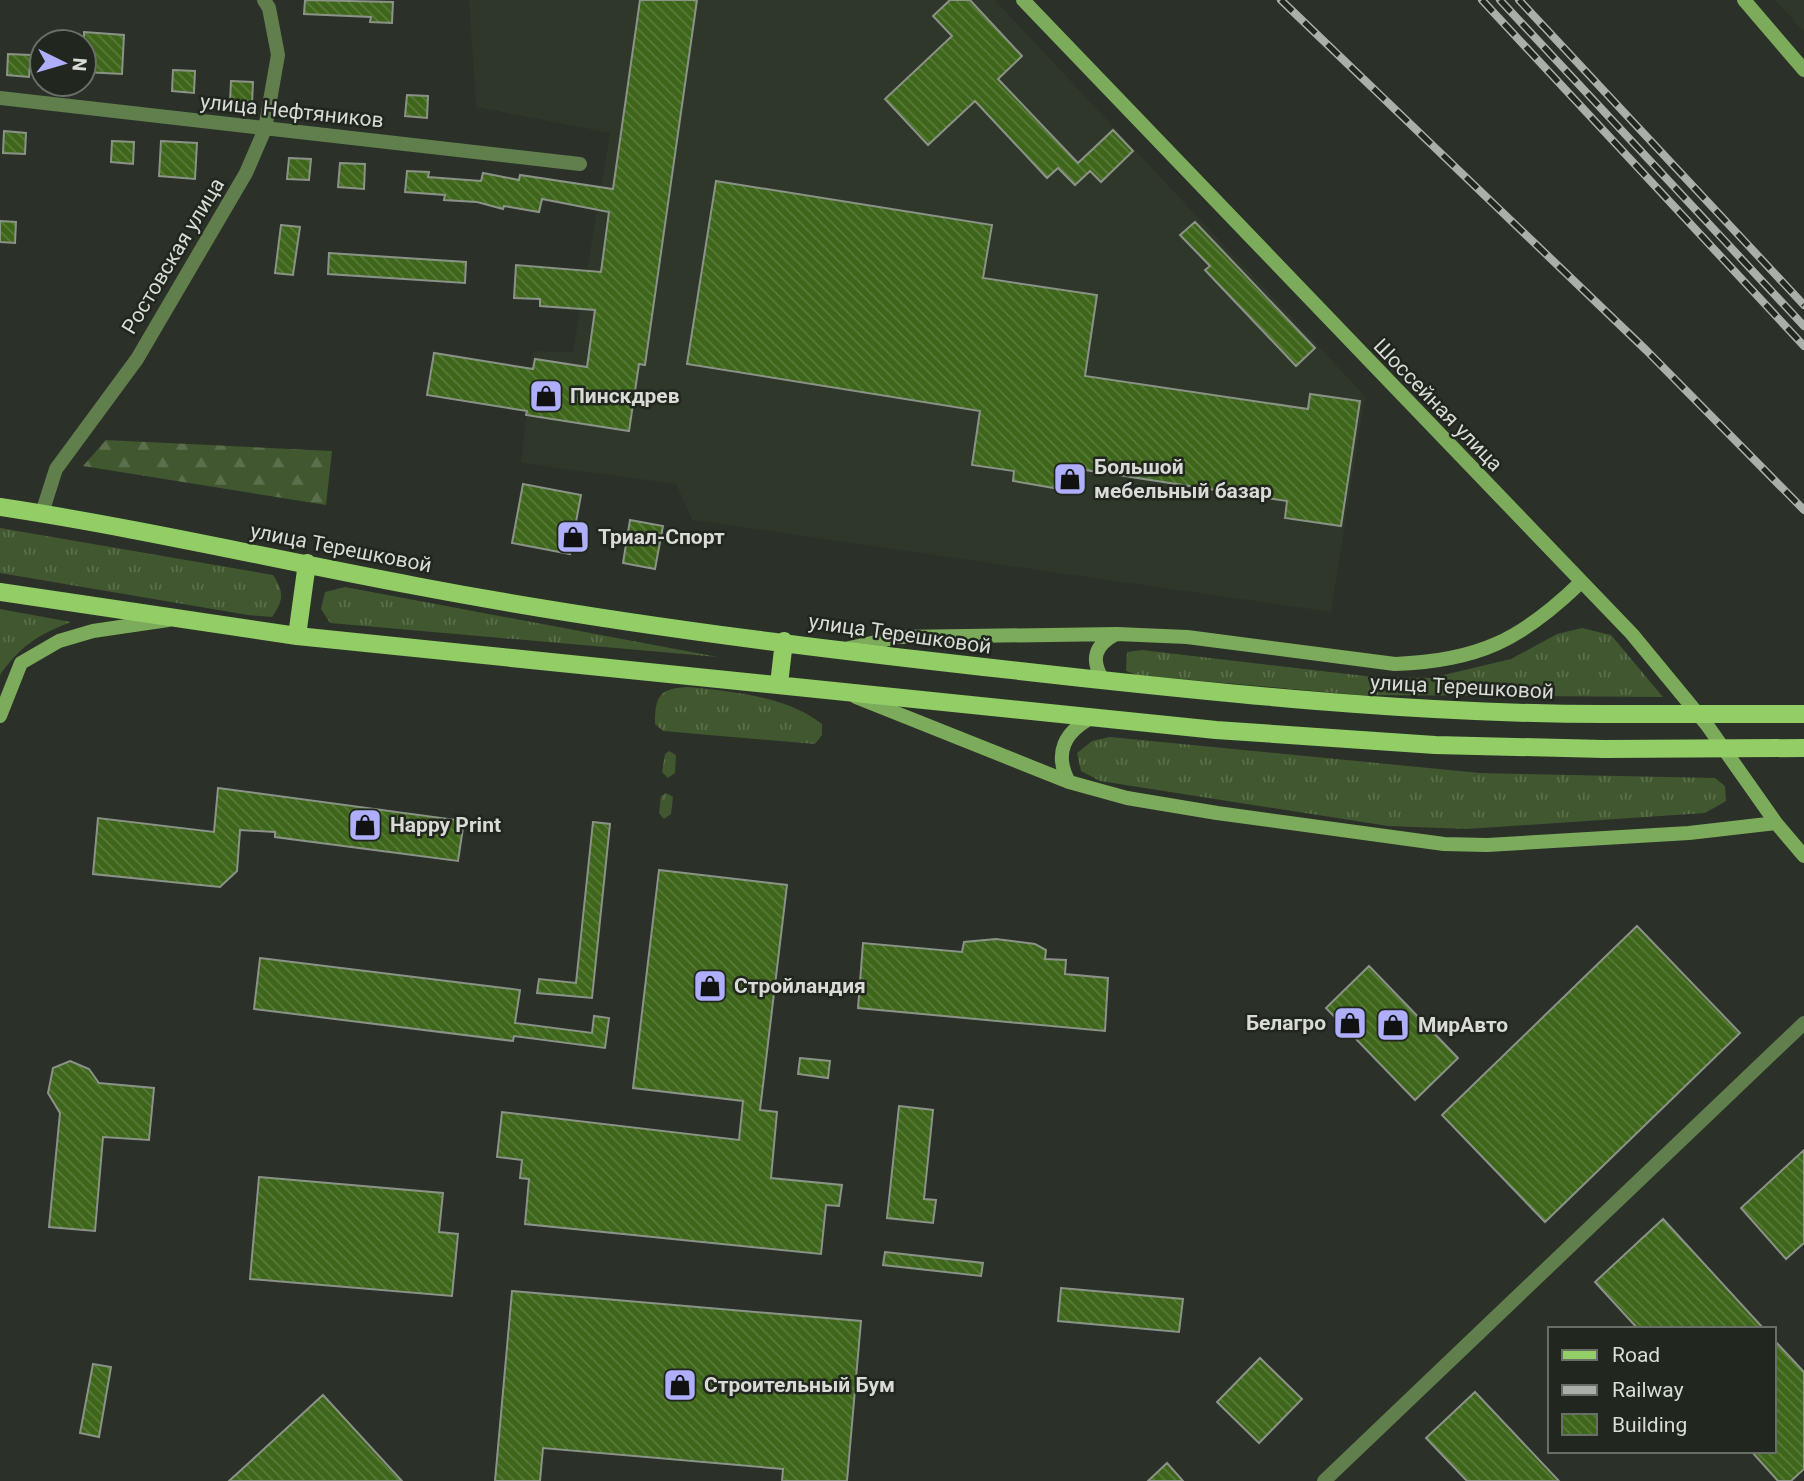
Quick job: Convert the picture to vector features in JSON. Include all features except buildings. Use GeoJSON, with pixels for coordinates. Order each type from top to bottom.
{"type":"FeatureCollection","features":[{"type":"Feature","properties":{"kind":"main road","name":"Шоссейная улица"},"geometry":{"type":"LineString","coordinates":[[1023,0],[1580,583],[1632,634],[1676,686],[1804,856]]}},
{"type":"Feature","properties":{"kind":"main road"},"geometry":{"type":"LineString","coordinates":[[1744,0],[1804,70]]}},
{"type":"Feature","properties":{"kind":"main road","name":"улица Терешковой"},"geometry":{"type":"LineString","coordinates":[[0,507],[471,595],[960,666],[1437,710],[1604,714],[1804,714]]}},
{"type":"Feature","properties":{"kind":"main road"},"geometry":{"type":"LineString","coordinates":[[297,636],[307,564]]}},
{"type":"Feature","properties":{"kind":"main road"},"geometry":{"type":"LineString","coordinates":[[841,649],[898,637],[1117,634],[1187,637],[1395,664],[1428,662],[1456,659],[1497,643],[1545,617],[1580,583]]}},
{"type":"Feature","properties":{"kind":"main road"},"geometry":{"type":"LineString","coordinates":[[0,592],[174,620],[297,636],[1307,738],[1604,748],[1804,748]]}},
{"type":"Feature","properties":{"kind":"main road"},"geometry":{"type":"LineString","coordinates":[[0,716],[21,663],[59,641],[93,631],[174,620]]}},
{"type":"Feature","properties":{"kind":"main road"},"geometry":{"type":"LineString","coordinates":[[1103,680],[1095,662],[1096,651],[1102,642],[1117,634]]}},
{"type":"Feature","properties":{"kind":"main road"},"geometry":{"type":"LineString","coordinates":[[779,684],[784,641]]}},
{"type":"Feature","properties":{"kind":"main road"},"geometry":{"type":"LineString","coordinates":[[838,690],[1069,782],[1127,798],[1217,813],[1444,844],[1487,845],[1689,833],[1776,822]]}},
{"type":"Feature","properties":{"kind":"main road"},"geometry":{"type":"LineString","coordinates":[[1069,782],[1062,771],[1062,748],[1076,725],[1093,717]]}},
{"type":"Feature","properties":{"kind":"street","name":"Ростовская улица"},"geometry":{"type":"LineString","coordinates":[[42,513],[56,469],[137,359],[246,173],[265,129],[278,55],[269,8],[264,0]]}},
{"type":"Feature","properties":{"kind":"street","name":"улица Нефтяников"},"geometry":{"type":"LineString","coordinates":[[0,98],[580,164]]}},
{"type":"Feature","properties":{"kind":"street"},"geometry":{"type":"LineString","coordinates":[[1324,1481],[1804,1023]]}},
{"type":"Feature","properties":{"kind":"shaded area"},"geometry":{"type":"Polygon","coordinates":[[[469,0],[995,0],[1365,396],[1331,612],[692,520],[676,484],[521,463],[533,351],[573,352],[610,133],[476,107],[469,0]]]}},
{"type":"Feature","properties":{"kind":"shaded area"},"geometry":{"type":"Polygon","coordinates":[[[1775,0],[1804,0],[1804,32],[1775,0]]]}},
{"type":"Feature","properties":{"kind":"green space"},"geometry":{"type":"Polygon","coordinates":[[[106,440],[332,451],[326,505],[83,466],[106,440]]]}},
{"type":"Feature","properties":{"kind":"green space"},"geometry":{"type":"Polygon","coordinates":[[[0,528],[273,575],[281,591],[279,606],[272,617],[248,615],[0,573],[0,528]]]}},
{"type":"Feature","properties":{"kind":"green space"},"geometry":{"type":"Polygon","coordinates":[[[345,587],[718,657],[330,623],[321,609],[325,592],[345,587]]]}},
{"type":"Feature","properties":{"kind":"green space"},"geometry":{"type":"Polygon","coordinates":[[[0,609],[71,622],[31,642],[0,675],[0,609]]]}},
{"type":"Feature","properties":{"kind":"green space"},"geometry":{"type":"Polygon","coordinates":[[[1582,628],[1611,635],[1663,697],[1358,695],[1136,675],[1126,671],[1127,652],[1142,650],[1374,677],[1431,678],[1511,659],[1557,634],[1582,628]]]}},
{"type":"Feature","properties":{"kind":"green space"},"geometry":{"type":"Polygon","coordinates":[[[689,687],[776,701],[822,724],[822,735],[815,744],[663,731],[655,724],[658,700],[671,689],[689,687]]]}},
{"type":"Feature","properties":{"kind":"green space"},"geometry":{"type":"Polygon","coordinates":[[[1110,737],[1480,773],[1715,778],[1725,786],[1726,801],[1705,813],[1467,829],[1388,826],[1100,781],[1081,771],[1077,753],[1092,741],[1110,737]]]}},
{"type":"Feature","properties":{"kind":"green space"},"geometry":{"type":"Polygon","coordinates":[[[669,751],[676,755],[675,773],[668,778],[662,772],[665,754],[669,751]]]}},
{"type":"Feature","properties":{"kind":"green space"},"geometry":{"type":"Polygon","coordinates":[[[666,793],[673,797],[671,814],[664,819],[659,813],[661,796],[666,793]]]}},
{"type":"Feature","properties":{"kind":"railway"},"geometry":{"type":"LineString","coordinates":[[1281,0],[1646,350],[1804,510]]}},
{"type":"Feature","properties":{"kind":"railway"},"geometry":{"type":"LineString","coordinates":[[1482,0],[1804,346]]}},
{"type":"Feature","properties":{"kind":"railway"},"geometry":{"type":"LineString","coordinates":[[1500,0],[1804,326]]}},
{"type":"Feature","properties":{"kind":"railway"},"geometry":{"type":"LineString","coordinates":[[1519,0],[1804,305]]}},
{"type":"Feature","properties":{"kind":"place","name":"Пинскдрев"},"geometry":{"type":"Point","coordinates":[546,396]}},
{"type":"Feature","properties":{"kind":"place","name":"Большой мебельный базар"},"geometry":{"type":"Point","coordinates":[1070,479]}},
{"type":"Feature","properties":{"kind":"place","name":"Триал-Спорт"},"geometry":{"type":"Point","coordinates":[573,537]}},
{"type":"Feature","properties":{"kind":"place","name":"Happy Print"},"geometry":{"type":"Point","coordinates":[365,825]}},
{"type":"Feature","properties":{"kind":"place","name":"Стройландия"},"geometry":{"type":"Point","coordinates":[710,986]}},
{"type":"Feature","properties":{"kind":"place","name":"Белагро"},"geometry":{"type":"Point","coordinates":[1350,1023]}},
{"type":"Feature","properties":{"kind":"place","name":"МирАвто"},"geometry":{"type":"Point","coordinates":[1393,1025]}},
{"type":"Feature","properties":{"kind":"place","name":"Строительный Бум"},"geometry":{"type":"Point","coordinates":[680,1385]}}]}
